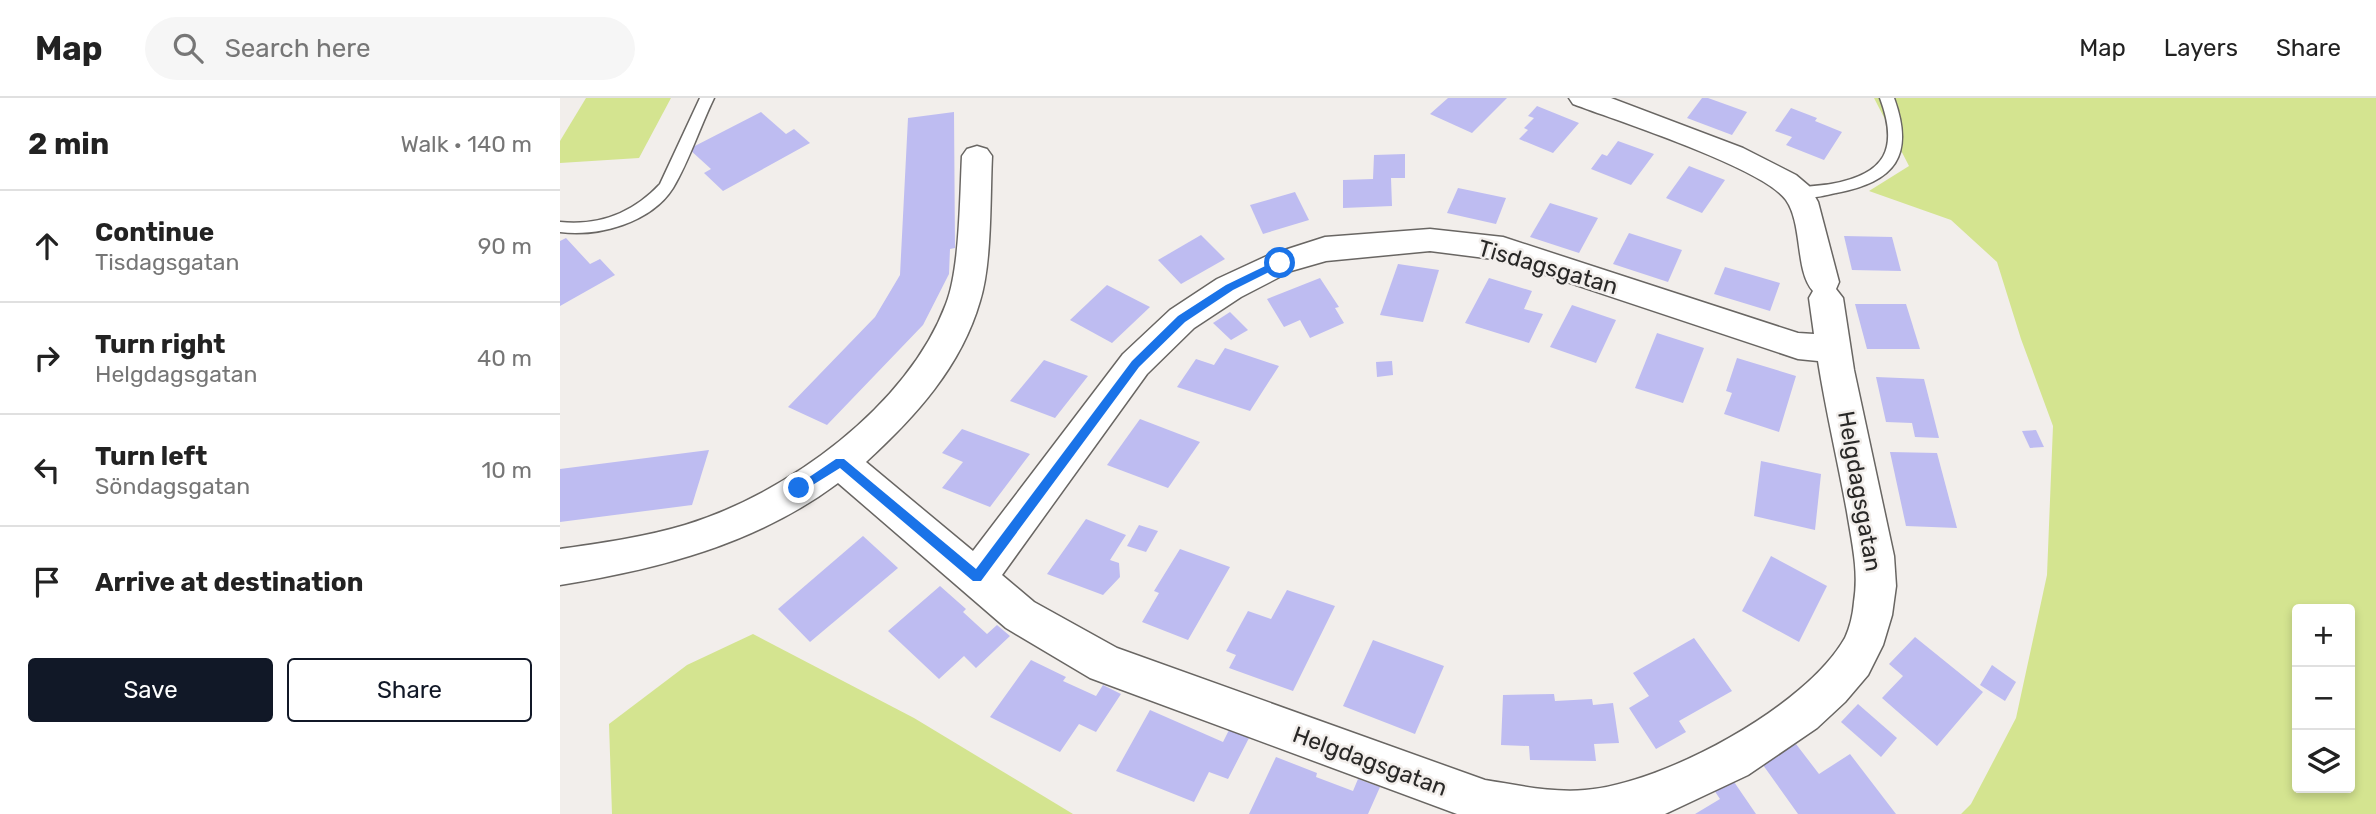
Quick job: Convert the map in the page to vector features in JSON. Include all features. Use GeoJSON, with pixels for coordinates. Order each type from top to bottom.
{"type":"FeatureCollection","features":[{"type":"Feature","properties":{"kind":"street"},"geometry":{"type":"LineString","coordinates":[[1583,98],[1726,152],[1776,176],[1798,193]]}},
{"type":"Feature","properties":{"kind":"street"},"geometry":{"type":"LineString","coordinates":[[560,568],[686,542],[742,520],[840,462],[897,410],[932,369],[950,340],[964,302],[973,230],[977,156]]}},
{"type":"Feature","properties":{"kind":"street","name":"Helgdagsgatan"},"geometry":{"type":"LineString","coordinates":[[840,462],[1020,615],[1105,664],[1485,802],[1540,812],[1584,813],[1632,803],[1714,771],[1785,724],[1827,692],[1855,659],[1869,627],[1877,585],[1856,457],[1832,349],[1825,290],[1798,193]]}},
{"type":"Feature","properties":{"kind":"street","name":"Tisdagsgatan"},"geometry":{"type":"LineString","coordinates":[[977,577],[1135,364],[1182,319],[1229,288],[1280,263],[1325,249],[1430,240],[1503,249],[1798,346],[1832,349]]}},
{"type":"Feature","properties":{"kind":"lane"},"geometry":{"type":"LineString","coordinates":[[560,226],[571,229],[601,225],[626,216],[658,198],[666,187],[706,98]]}},
{"type":"Feature","properties":{"kind":"lane"},"geometry":{"type":"LineString","coordinates":[[1798,193],[1829,190],[1873,177],[1893,159],[1898,134],[1887,98]]}},
{"type":"Feature","properties":{"kind":"green space"},"geometry":{"type":"Polygon","coordinates":[[[586,98],[671,98],[639,158],[560,163],[560,141],[586,98]]]}},
{"type":"Feature","properties":{"kind":"green space"},"geometry":{"type":"Polygon","coordinates":[[[1874,98],[2376,98],[2376,814],[1961,814],[1971,804],[2016,718],[2047,575],[2053,426],[2021,339],[1997,262],[1951,220],[1869,191],[1909,166],[1874,98]]]}},
{"type":"Feature","properties":{"kind":"green space"},"geometry":{"type":"Polygon","coordinates":[[[753,634],[914,718],[1073,814],[612,814],[609,724],[687,665],[753,634]]]}},
{"type":"Feature","properties":{"kind":"building"},"geometry":{"type":"Polygon","coordinates":[[[1448,98],[1507,98],[1472,133],[1430,114],[1448,98]]]}},
{"type":"Feature","properties":{"kind":"building"},"geometry":{"type":"Polygon","coordinates":[[[1702,98],[1747,112],[1732,135],[1687,118],[1702,98]]]}},
{"type":"Feature","properties":{"kind":"building"},"geometry":{"type":"Polygon","coordinates":[[[1537,106],[1579,123],[1553,153],[1519,139],[1528,130],[1524,128],[1534,118],[1528,116],[1537,106]]]}},
{"type":"Feature","properties":{"kind":"building"},"geometry":{"type":"Polygon","coordinates":[[[1791,108],[1842,132],[1824,160],[1786,145],[1792,137],[1775,131],[1791,108]]]}},
{"type":"Feature","properties":{"kind":"building"},"geometry":{"type":"Polygon","coordinates":[[[761,112],[786,134],[794,129],[810,143],[723,191],[704,173],[711,169],[689,149],[761,112]]]}},
{"type":"Feature","properties":{"kind":"building"},"geometry":{"type":"Polygon","coordinates":[[[954,112],[955,248],[950,249],[949,274],[923,325],[827,425],[788,407],[875,317],[900,275],[908,118],[954,112]]]}},
{"type":"Feature","properties":{"kind":"building"},"geometry":{"type":"Polygon","coordinates":[[[1618,141],[1654,154],[1631,185],[1591,169],[1602,154],[1607,156],[1618,141]]]}},
{"type":"Feature","properties":{"kind":"building"},"geometry":{"type":"Polygon","coordinates":[[[1405,154],[1405,178],[1391,178],[1392,206],[1343,208],[1343,180],[1373,179],[1374,155],[1405,154]]]}},
{"type":"Feature","properties":{"kind":"building"},"geometry":{"type":"Polygon","coordinates":[[[1689,166],[1725,180],[1702,213],[1666,198],[1689,166]]]}},
{"type":"Feature","properties":{"kind":"building"},"geometry":{"type":"Polygon","coordinates":[[[1458,188],[1506,198],[1496,224],[1447,213],[1458,188]]]}},
{"type":"Feature","properties":{"kind":"building"},"geometry":{"type":"Polygon","coordinates":[[[1295,192],[1309,220],[1263,234],[1250,205],[1295,192]]]}},
{"type":"Feature","properties":{"kind":"building"},"geometry":{"type":"Polygon","coordinates":[[[1550,203],[1598,218],[1579,253],[1530,237],[1550,203]]]}},
{"type":"Feature","properties":{"kind":"building"},"geometry":{"type":"Polygon","coordinates":[[[1629,233],[1682,250],[1668,282],[1613,264],[1629,233]]]}},
{"type":"Feature","properties":{"kind":"building"},"geometry":{"type":"Polygon","coordinates":[[[1201,235],[1225,259],[1181,284],[1158,260],[1201,235]]]}},
{"type":"Feature","properties":{"kind":"building"},"geometry":{"type":"Polygon","coordinates":[[[1844,236],[1892,237],[1901,271],[1852,270],[1844,236]]]}},
{"type":"Feature","properties":{"kind":"building"},"geometry":{"type":"Polygon","coordinates":[[[566,238],[590,264],[600,259],[615,275],[560,306],[560,241],[566,238]]]}},
{"type":"Feature","properties":{"kind":"building"},"geometry":{"type":"Polygon","coordinates":[[[1398,264],[1439,270],[1423,322],[1380,315],[1398,264]]]}},
{"type":"Feature","properties":{"kind":"building"},"geometry":{"type":"Polygon","coordinates":[[[1725,267],[1780,283],[1770,311],[1714,294],[1725,267]]]}},
{"type":"Feature","properties":{"kind":"building"},"geometry":{"type":"Polygon","coordinates":[[[1320,278],[1339,307],[1335,308],[1344,323],[1310,338],[1300,320],[1284,327],[1267,299],[1320,278]]]}},
{"type":"Feature","properties":{"kind":"building"},"geometry":{"type":"Polygon","coordinates":[[[1489,278],[1532,291],[1524,309],[1543,314],[1529,343],[1465,323],[1489,278]]]}},
{"type":"Feature","properties":{"kind":"building"},"geometry":{"type":"Polygon","coordinates":[[[1107,285],[1150,307],[1112,343],[1070,320],[1107,285]]]}},
{"type":"Feature","properties":{"kind":"building"},"geometry":{"type":"Polygon","coordinates":[[[1855,304],[1906,304],[1920,349],[1867,349],[1855,304]]]}},
{"type":"Feature","properties":{"kind":"building"},"geometry":{"type":"Polygon","coordinates":[[[1572,305],[1616,320],[1596,363],[1550,347],[1572,305]]]}},
{"type":"Feature","properties":{"kind":"building"},"geometry":{"type":"Polygon","coordinates":[[[1230,312],[1248,330],[1231,340],[1213,323],[1230,312]]]}},
{"type":"Feature","properties":{"kind":"building"},"geometry":{"type":"Polygon","coordinates":[[[1657,333],[1704,348],[1683,403],[1635,388],[1657,333]]]}},
{"type":"Feature","properties":{"kind":"building"},"geometry":{"type":"Polygon","coordinates":[[[1225,348],[1279,366],[1250,411],[1177,387],[1196,359],[1214,365],[1225,348]]]}},
{"type":"Feature","properties":{"kind":"building"},"geometry":{"type":"Polygon","coordinates":[[[1737,358],[1796,376],[1779,432],[1724,414],[1732,393],[1726,391],[1737,358]]]}},
{"type":"Feature","properties":{"kind":"building"},"geometry":{"type":"Polygon","coordinates":[[[1044,360],[1088,376],[1055,418],[1010,401],[1044,360]]]}},
{"type":"Feature","properties":{"kind":"building"},"geometry":{"type":"Polygon","coordinates":[[[1392,361],[1393,375],[1377,377],[1376,362],[1392,361]]]}},
{"type":"Feature","properties":{"kind":"building"},"geometry":{"type":"Polygon","coordinates":[[[1876,377],[1924,379],[1939,438],[1915,437],[1912,423],[1886,422],[1876,377]]]}},
{"type":"Feature","properties":{"kind":"building"},"geometry":{"type":"Polygon","coordinates":[[[1140,419],[1200,442],[1168,488],[1107,465],[1140,419]]]}},
{"type":"Feature","properties":{"kind":"building"},"geometry":{"type":"Polygon","coordinates":[[[962,429],[1030,454],[990,507],[942,488],[963,462],[942,453],[962,429]]]}},
{"type":"Feature","properties":{"kind":"building"},"geometry":{"type":"Polygon","coordinates":[[[2036,430],[2044,447],[2030,448],[2022,431],[2036,430]]]}},
{"type":"Feature","properties":{"kind":"building"},"geometry":{"type":"Polygon","coordinates":[[[709,450],[692,505],[560,522],[560,469],[709,450]]]}},
{"type":"Feature","properties":{"kind":"building"},"geometry":{"type":"Polygon","coordinates":[[[1890,452],[1937,453],[1957,528],[1906,526],[1890,452]]]}},
{"type":"Feature","properties":{"kind":"building"},"geometry":{"type":"Polygon","coordinates":[[[1761,461],[1821,474],[1815,530],[1754,516],[1761,461]]]}},
{"type":"Feature","properties":{"kind":"building"},"geometry":{"type":"Polygon","coordinates":[[[1086,519],[1126,535],[1110,560],[1119,563],[1120,577],[1103,595],[1047,574],[1086,519]]]}},
{"type":"Feature","properties":{"kind":"building"},"geometry":{"type":"Polygon","coordinates":[[[1139,525],[1158,531],[1146,552],[1127,546],[1139,525]]]}},
{"type":"Feature","properties":{"kind":"building"},"geometry":{"type":"Polygon","coordinates":[[[863,536],[898,568],[810,642],[778,609],[863,536]]]}},
{"type":"Feature","properties":{"kind":"building"},"geometry":{"type":"Polygon","coordinates":[[[1180,549],[1230,567],[1188,640],[1142,622],[1159,593],[1154,591],[1180,549]]]}},
{"type":"Feature","properties":{"kind":"building"},"geometry":{"type":"Polygon","coordinates":[[[1771,556],[1827,586],[1799,642],[1742,611],[1771,556]]]}},
{"type":"Feature","properties":{"kind":"building"},"geometry":{"type":"Polygon","coordinates":[[[940,586],[966,609],[963,612],[987,634],[997,625],[1010,636],[976,668],[964,656],[939,679],[888,631],[940,586]]]}},
{"type":"Feature","properties":{"kind":"building"},"geometry":{"type":"Polygon","coordinates":[[[1287,590],[1335,606],[1293,691],[1229,668],[1236,655],[1226,651],[1248,611],[1271,619],[1287,590]]]}},
{"type":"Feature","properties":{"kind":"building"},"geometry":{"type":"Polygon","coordinates":[[[1915,637],[1983,692],[1937,746],[1882,698],[1903,676],[1889,664],[1915,637]]]}},
{"type":"Feature","properties":{"kind":"building"},"geometry":{"type":"Polygon","coordinates":[[[1694,638],[1732,691],[1679,721],[1686,732],[1656,749],[1629,708],[1649,696],[1633,673],[1694,638]]]}},
{"type":"Feature","properties":{"kind":"building"},"geometry":{"type":"Polygon","coordinates":[[[1373,640],[1444,666],[1415,734],[1343,706],[1373,640]]]}},
{"type":"Feature","properties":{"kind":"building"},"geometry":{"type":"Polygon","coordinates":[[[1031,660],[1066,677],[1063,681],[1096,696],[1103,685],[1121,694],[1096,732],[1079,724],[1060,752],[990,717],[1031,660]]]}},
{"type":"Feature","properties":{"kind":"building"},"geometry":{"type":"Polygon","coordinates":[[[1992,665],[2016,682],[2005,701],[1980,685],[1992,665]]]}},
{"type":"Feature","properties":{"kind":"building"},"geometry":{"type":"Polygon","coordinates":[[[1554,694],[1555,701],[1592,699],[1593,705],[1613,703],[1619,743],[1594,744],[1596,761],[1530,760],[1529,746],[1501,745],[1503,695],[1554,694]]]}},
{"type":"Feature","properties":{"kind":"building"},"geometry":{"type":"Polygon","coordinates":[[[1858,704],[1897,738],[1881,757],[1841,722],[1858,704]]]}},
{"type":"Feature","properties":{"kind":"building"},"geometry":{"type":"Polygon","coordinates":[[[1150,710],[1223,742],[1229,730],[1249,738],[1228,779],[1209,772],[1194,802],[1116,771],[1150,710]]]}},
{"type":"Feature","properties":{"kind":"building"},"geometry":{"type":"Polygon","coordinates":[[[1796,744],[1819,774],[1850,754],[1896,814],[1798,814],[1763,765],[1796,744]]]}},
{"type":"Feature","properties":{"kind":"building"},"geometry":{"type":"Polygon","coordinates":[[[1276,757],[1317,773],[1316,777],[1353,791],[1358,779],[1380,787],[1368,814],[1249,814],[1276,757]]]}},
{"type":"Feature","properties":{"kind":"building"},"geometry":{"type":"Polygon","coordinates":[[[1730,776],[1756,814],[1695,814],[1720,799],[1712,787],[1730,776]]]}},
{"type":"Feature","properties":{"kind":"route"},"geometry":{"type":"LineString","coordinates":[[799,488],[840,462],[977,577],[1135,364],[1182,319],[1229,288],[1280,263]]}}]}
